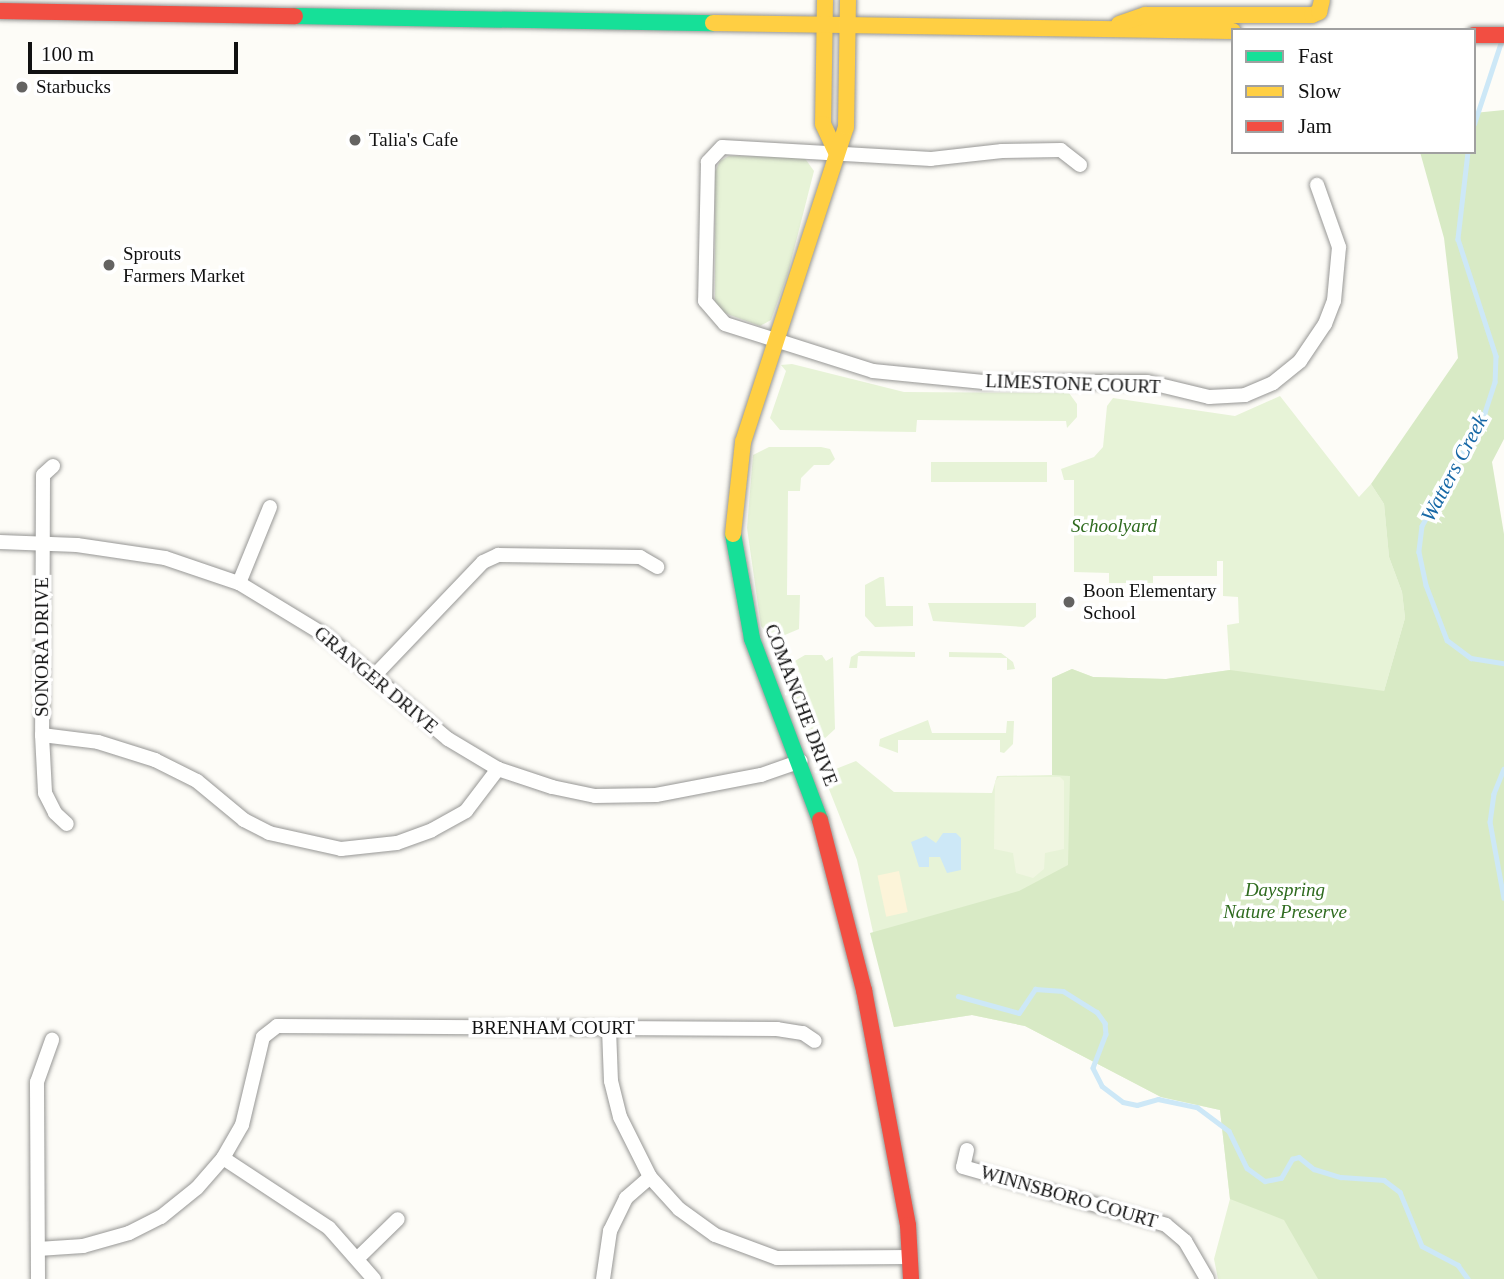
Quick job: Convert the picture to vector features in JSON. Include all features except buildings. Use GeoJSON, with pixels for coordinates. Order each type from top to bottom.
{"type":"FeatureCollection","features":[{"type":"Feature","properties":{"kind":"main road"},"geometry":{"type":"LineString","coordinates":[[825,0],[823,124],[836,152]]}},
{"type":"Feature","properties":{"kind":"main road","name":"COMANCHE DRIVE"},"geometry":{"type":"LineString","coordinates":[[848,0],[846,127],[743,442],[735,494],[734,556],[752,639],[802,761],[831,848],[864,990],[908,1225],[911,1279]]}},
{"type":"Feature","properties":{"kind":"main road"},"geometry":{"type":"LineString","coordinates":[[1105,29],[1145,15],[1312,15],[1319,12],[1322,0]]}},
{"type":"Feature","properties":{"kind":"main road"},"geometry":{"type":"LineString","coordinates":[[0,11],[323,8],[848,25],[1231,31]]}},
{"type":"Feature","properties":{"kind":"main road"},"geometry":{"type":"LineString","coordinates":[[1476,35],[1504,36]]}},
{"type":"Feature","properties":{"kind":"street","name":"LIMESTONE COURT"},"geometry":{"type":"LineString","coordinates":[[836,152],[729,146],[716,150],[708,162],[705,301],[725,324],[833,362],[908,377],[1147,382],[1209,397],[1245,395],[1273,383],[1300,361],[1325,324],[1334,301],[1339,247],[1317,185]]}},
{"type":"Feature","properties":{"kind":"street"},"geometry":{"type":"LineString","coordinates":[[836,152],[951,159],[1002,150],[1061,150],[1080,165]]}},
{"type":"Feature","properties":{"kind":"street","name":"SONORA DRIVE"},"geometry":{"type":"LineString","coordinates":[[53,466],[43,475],[42,735],[45,793],[55,813],[67,824]]}},
{"type":"Feature","properties":{"kind":"street"},"geometry":{"type":"LineString","coordinates":[[239,583],[270,507]]}},
{"type":"Feature","properties":{"kind":"street","name":"GRANGER DRIVE"},"geometry":{"type":"LineString","coordinates":[[0,542],[42,542],[165,558],[239,583],[326,636],[375,675],[414,714],[499,769],[595,796],[656,795],[761,775],[802,761]]}},
{"type":"Feature","properties":{"kind":"street"},"geometry":{"type":"LineString","coordinates":[[375,675],[483,562],[498,555],[640,557],[657,567]]}},
{"type":"Feature","properties":{"kind":"street"},"geometry":{"type":"LineString","coordinates":[[42,735],[98,742],[155,760],[197,781],[244,820],[269,833],[341,849],[397,843],[432,830],[466,811],[499,769]]}},
{"type":"Feature","properties":{"kind":"street","name":"BRENHAM COURT"},"geometry":{"type":"LineString","coordinates":[[223,1158],[242,1125],[254,1088],[263,1037],[268,1030],[289,1026],[777,1029],[803,1033],[815,1041]]}},
{"type":"Feature","properties":{"kind":"street"},"geometry":{"type":"LineString","coordinates":[[609,1029],[611,1081],[620,1117],[650,1177],[679,1209],[715,1235],[754,1252],[798,1261],[910,1257]]}},
{"type":"Feature","properties":{"kind":"street"},"geometry":{"type":"LineString","coordinates":[[38,1279],[37,1082],[52,1040]]}},
{"type":"Feature","properties":{"kind":"street","name":"WINNSBORO COURT"},"geometry":{"type":"LineString","coordinates":[[967,1150],[963,1167],[1149,1217],[1166,1225],[1185,1241],[1207,1279]]}},
{"type":"Feature","properties":{"kind":"street"},"geometry":{"type":"LineString","coordinates":[[38,1249],[83,1246],[129,1233],[162,1217],[197,1188],[223,1158],[329,1228],[359,1257],[374,1279]]}},
{"type":"Feature","properties":{"kind":"street"},"geometry":{"type":"LineString","coordinates":[[603,1279],[610,1231],[626,1198],[650,1177]]}},
{"type":"Feature","properties":{"kind":"street"},"geometry":{"type":"LineString","coordinates":[[359,1257],[398,1219]]}},
{"type":"Feature","properties":{"kind":"green space","name":"Dayspring Nature Preserve"},"geometry":{"type":"Polygon","coordinates":[[[1504,110],[1504,439],[1492,462],[1504,534],[1504,1279],[1318,1279],[1284,1220],[1230,1199],[1220,1110],[1161,1097],[1025,1026],[972,1015],[894,1027],[870,933],[1019,891],[1068,865],[1070,776],[1052,775],[1052,678],[1072,669],[1093,677],[1166,679],[1230,670],[1384,691],[1405,618],[1402,592],[1389,557],[1384,504],[1371,484],[1458,358],[1444,238],[1421,154],[1476,154],[1476,113],[1504,110]]]}},
{"type":"Feature","properties":{"kind":"green space"},"geometry":{"type":"Polygon","coordinates":[[[729,156],[804,157],[814,171],[788,273],[771,320],[760,326],[719,311],[715,303],[715,172],[720,161],[729,156]]]}},
{"type":"Feature","properties":{"kind":"green space"},"geometry":{"type":"Polygon","coordinates":[[[792,364],[904,392],[1069,393],[1077,404],[1077,417],[1067,428],[1066,421],[917,420],[916,432],[780,430],[770,418],[786,371],[781,365],[792,364]]]}},
{"type":"Feature","properties":{"kind":"green space","name":"Dayspring Nature Preserve"},"geometry":{"type":"Polygon","coordinates":[[[1280,396],[1359,497],[1371,484],[1384,504],[1389,557],[1402,592],[1405,618],[1384,691],[1504,1279],[1218,1279],[1214,1259],[1230,1199],[1220,1110],[1161,1097],[1025,1026],[972,1015],[894,1027],[857,860],[823,774],[856,761],[894,792],[992,793],[997,776],[1052,775],[1052,678],[1072,669],[1093,677],[1166,679],[1230,670],[1227,625],[1239,623],[1238,597],[1223,596],[1223,561],[1217,561],[1217,576],[1153,576],[1153,583],[1109,583],[1109,573],[1074,572],[1074,480],[1064,480],[1061,469],[1094,457],[1103,447],[1107,406],[1113,398],[1235,416],[1280,396]]]}},
{"type":"Feature","properties":{"kind":"green space"},"geometry":{"type":"Polygon","coordinates":[[[769,447],[821,447],[830,449],[835,459],[829,465],[814,465],[801,478],[800,491],[788,491],[787,595],[800,595],[799,629],[773,640],[761,626],[747,528],[753,455],[769,447]]]}},
{"type":"Feature","properties":{"kind":"green space"},"geometry":{"type":"Polygon","coordinates":[[[931,462],[1047,462],[1047,482],[931,482],[931,462]]]}},
{"type":"Feature","properties":{"kind":"green space"},"geometry":{"type":"Polygon","coordinates":[[[884,577],[886,606],[913,606],[913,626],[875,627],[865,616],[865,585],[884,577]]]}},
{"type":"Feature","properties":{"kind":"green space"},"geometry":{"type":"Polygon","coordinates":[[[928,603],[1036,603],[1036,617],[1024,627],[933,621],[928,603]]]}},
{"type":"Feature","properties":{"kind":"green space"},"geometry":{"type":"Polygon","coordinates":[[[861,651],[915,652],[915,657],[858,656],[857,668],[849,668],[851,657],[861,651]]]}},
{"type":"Feature","properties":{"kind":"green space"},"geometry":{"type":"Polygon","coordinates":[[[949,652],[1001,653],[1013,662],[1015,669],[1007,670],[1007,658],[949,657],[949,652]]]}},
{"type":"Feature","properties":{"kind":"green space"},"geometry":{"type":"Polygon","coordinates":[[[805,655],[822,655],[826,661],[833,657],[835,729],[822,741],[810,735],[783,668],[805,655]]]}},
{"type":"Feature","properties":{"kind":"green space"},"geometry":{"type":"Polygon","coordinates":[[[928,720],[932,733],[1006,733],[1007,721],[1014,721],[1013,744],[1004,753],[1000,752],[1000,740],[898,740],[898,753],[879,746],[880,739],[928,720]]]}},
{"type":"Feature","properties":{"kind":"green space"},"geometry":{"type":"Polygon","coordinates":[[[999,777],[1060,777],[1064,781],[1064,849],[1045,853],[1044,869],[1033,878],[1016,873],[1013,853],[994,849],[995,781],[999,777]]]}},
{"type":"Feature","properties":{"kind":"sand"},"geometry":{"type":"Polygon","coordinates":[[[899,871],[908,912],[886,917],[877,876],[899,871]]]}},
{"type":"Feature","properties":{"kind":"water"},"geometry":{"type":"Polygon","coordinates":[[[943,833],[956,833],[961,838],[961,870],[947,873],[940,857],[929,857],[929,867],[919,867],[911,842],[926,836],[936,843],[943,833]]]}},
{"type":"Feature","properties":{"kind":"waterway","name":"Watters Creek"},"geometry":{"type":"LineString","coordinates":[[1476,118],[1501,42]]}},
{"type":"Feature","properties":{"kind":"waterway","name":"Watters Creek"},"geometry":{"type":"LineString","coordinates":[[1468,154],[1458,239],[1496,356],[1495,382],[1485,413],[1422,526],[1419,552],[1426,585],[1447,640],[1471,658],[1504,663]]}},
{"type":"Feature","properties":{"kind":"waterway","name":"Watters Creek"},"geometry":{"type":"LineString","coordinates":[[1504,769],[1494,794],[1490,822],[1504,898]]}},
{"type":"Feature","properties":{"kind":"waterway"},"geometry":{"type":"LineString","coordinates":[[958,996],[1019,1013],[1035,989],[1063,991],[1097,1012],[1105,1023],[1106,1034],[1093,1068],[1102,1086],[1123,1102],[1137,1105],[1158,1099],[1197,1107],[1229,1131],[1247,1168],[1265,1181],[1281,1178],[1292,1159],[1299,1157],[1314,1169],[1341,1177],[1384,1180],[1400,1192],[1422,1246],[1458,1265],[1468,1279]]}},
{"type":"Feature","properties":{"kind":"traffic: fast"},"geometry":{"type":"LineString","coordinates":[[295,16],[713,23]]}},
{"type":"Feature","properties":{"kind":"traffic: fast"},"geometry":{"type":"LineString","coordinates":[[733,534],[752,639],[820,820]]}},
{"type":"Feature","properties":{"kind":"traffic: slow"},"geometry":{"type":"LineString","coordinates":[[825,0],[823,124],[836,152]]}},
{"type":"Feature","properties":{"kind":"traffic: slow"},"geometry":{"type":"LineString","coordinates":[[733,534],[743,442],[846,127],[848,0]]}},
{"type":"Feature","properties":{"kind":"traffic: slow"},"geometry":{"type":"LineString","coordinates":[[1119,24],[1145,15],[1312,15],[1319,12],[1322,0]]}},
{"type":"Feature","properties":{"kind":"traffic: slow"},"geometry":{"type":"LineString","coordinates":[[713,23],[1231,31]]}},
{"type":"Feature","properties":{"kind":"traffic: jam"},"geometry":{"type":"LineString","coordinates":[[0,11],[295,16]]}},
{"type":"Feature","properties":{"kind":"traffic: jam"},"geometry":{"type":"LineString","coordinates":[[1476,35],[1504,35]]}},
{"type":"Feature","properties":{"kind":"traffic: jam"},"geometry":{"type":"LineString","coordinates":[[820,820],[864,990],[908,1225],[911,1279]]}},
{"type":"Feature","properties":{"kind":"place","name":"Starbucks"},"geometry":{"type":"Point","coordinates":[22,87]}},
{"type":"Feature","properties":{"kind":"place","name":"Talia's Cafe"},"geometry":{"type":"Point","coordinates":[355,140]}},
{"type":"Feature","properties":{"kind":"place","name":"Sprouts Farmers Market"},"geometry":{"type":"Point","coordinates":[109,265]}},
{"type":"Feature","properties":{"kind":"place","name":"Boon Elementary School"},"geometry":{"type":"Point","coordinates":[1069,602]}},
{"type":"Feature","properties":{"kind":"park label","name":"Schoolyard"},"geometry":{"type":"Point","coordinates":[1114,526]}}]}
